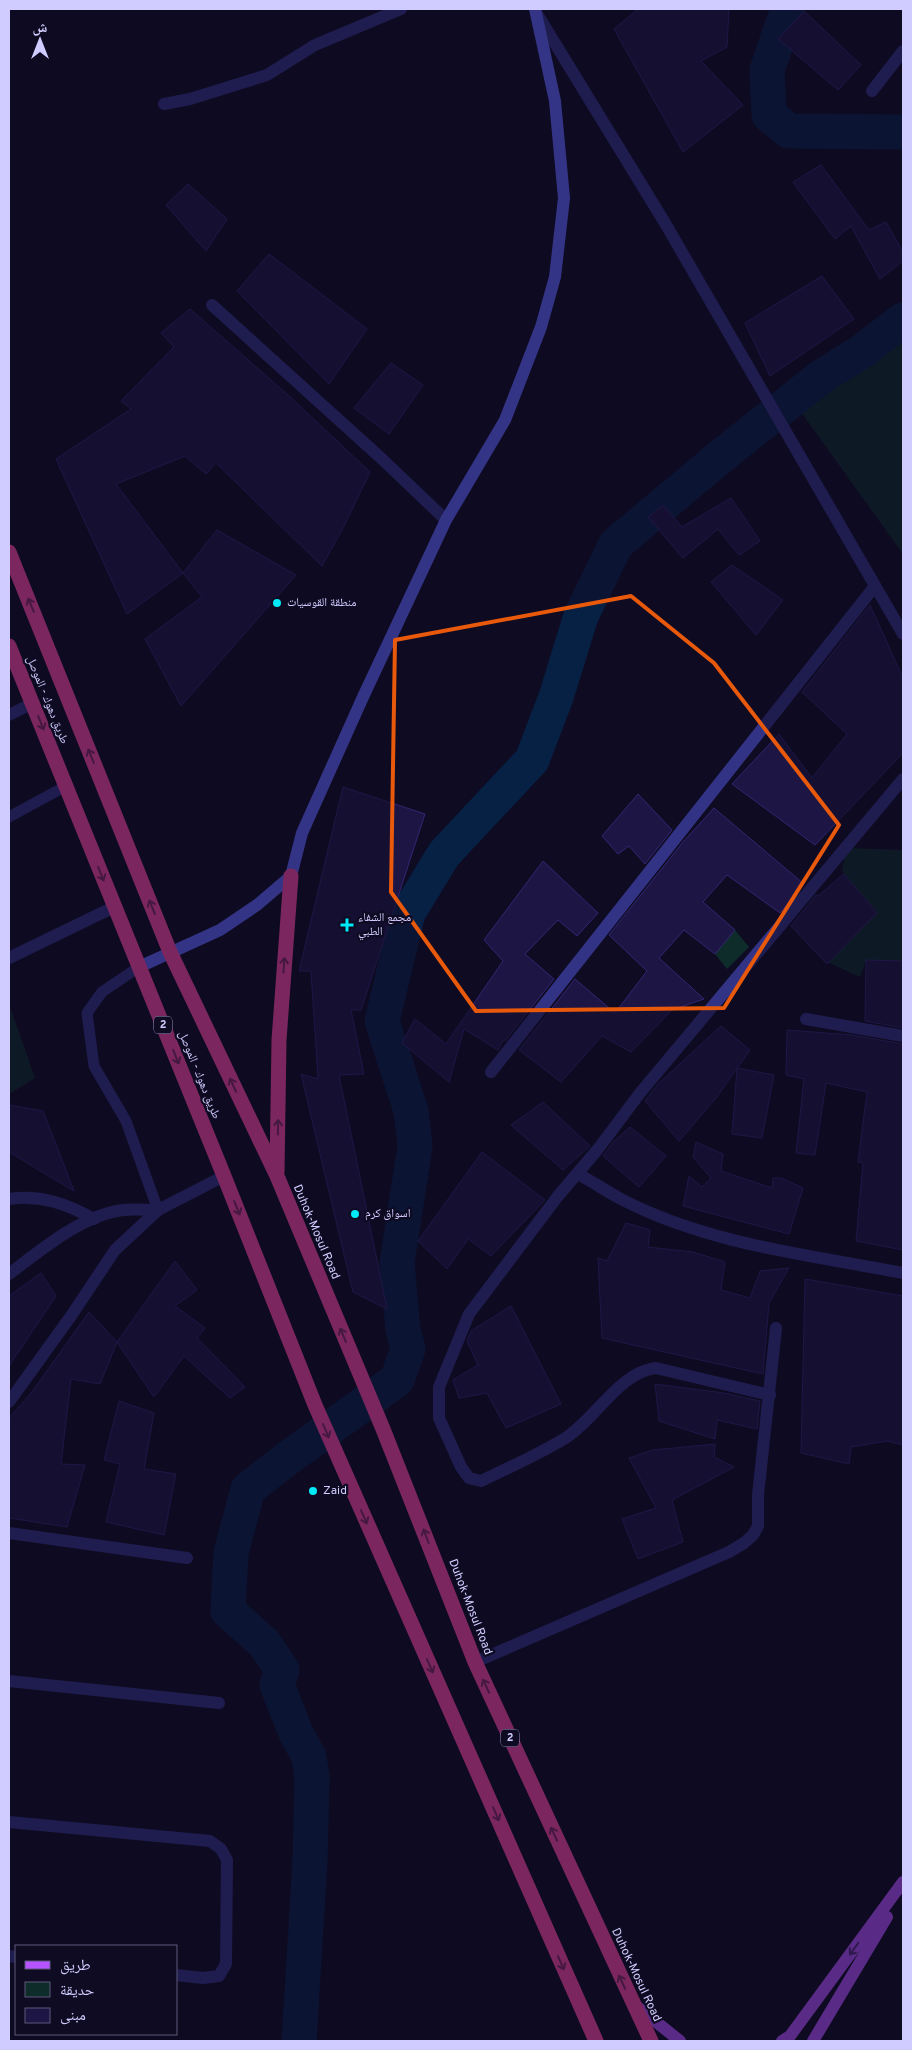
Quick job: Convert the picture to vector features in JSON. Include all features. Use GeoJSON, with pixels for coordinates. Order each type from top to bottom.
{"type":"FeatureCollection","features":[{"type":"Feature","properties":{"kind":"highway","name":"طريق دهوك - الموصل"},"geometry":{"type":"LineString","coordinates":[[9,552],[170,952]]}},
{"type":"Feature","properties":{"kind":"highway","name":"طريق دهوك - الموصل"},"geometry":{"type":"LineString","coordinates":[[9,646],[315,1405],[596,2041]]}},
{"type":"Feature","properties":{"kind":"highway"},"geometry":{"type":"LineString","coordinates":[[277,1176],[279,1040],[290,876]]}},
{"type":"Feature","properties":{"kind":"highway","name":"2"},"geometry":{"type":"LineString","coordinates":[[170,952],[277,1176]]}},
{"type":"Feature","properties":{"kind":"highway","name":"Duhok-Mosul Road"},"geometry":{"type":"LineString","coordinates":[[277,1176],[383,1429],[475,1662],[651,2041]]}},
{"type":"Feature","properties":{"kind":"main road"},"geometry":{"type":"LineString","coordinates":[[139,967],[200,940],[239,918],[290,876],[302,833],[446,520],[505,420],[541,327],[555,277],[564,198],[555,101],[536,11]]}},
{"type":"Feature","properties":{"kind":"main road"},"geometry":{"type":"LineString","coordinates":[[782,2041],[790,2036],[903,1882]]}},
{"type":"Feature","properties":{"kind":"main road"},"geometry":{"type":"LineString","coordinates":[[813,2041],[903,1889]]}},
{"type":"Feature","properties":{"kind":"main road"},"geometry":{"type":"LineString","coordinates":[[632,2002],[680,2041]]}},
{"type":"Feature","properties":{"kind":"street"},"geometry":{"type":"LineString","coordinates":[[164,104],[267,75],[315,44],[401,9]]}},
{"type":"Feature","properties":{"kind":"street"},"geometry":{"type":"LineString","coordinates":[[536,11],[665,223],[903,634]]}},
{"type":"Feature","properties":{"kind":"street"},"geometry":{"type":"LineString","coordinates":[[872,91],[903,50]]}},
{"type":"Feature","properties":{"kind":"street"},"geometry":{"type":"LineString","coordinates":[[212,305],[382,459],[446,520]]}},
{"type":"Feature","properties":{"kind":"street"},"geometry":{"type":"LineString","coordinates":[[491,1072],[875,586]]}},
{"type":"Feature","properties":{"kind":"street"},"geometry":{"type":"LineString","coordinates":[[9,715],[33,703]]}},
{"type":"Feature","properties":{"kind":"street"},"geometry":{"type":"LineString","coordinates":[[770,1394],[656,1368],[643,1370],[632,1375],[594,1414],[568,1436],[482,1481],[469,1478],[461,1467],[439,1418],[439,1387],[469,1314],[558,1196],[578,1174],[640,1093],[903,779]]}},
{"type":"Feature","properties":{"kind":"street"},"geometry":{"type":"LineString","coordinates":[[9,958],[114,907]]}},
{"type":"Feature","properties":{"kind":"street"},"geometry":{"type":"LineString","coordinates":[[806,1019],[903,1036]]}},
{"type":"Feature","properties":{"kind":"street"},"geometry":{"type":"LineString","coordinates":[[578,1174],[621,1199],[659,1216],[703,1232],[749,1244],[903,1273]]}},
{"type":"Feature","properties":{"kind":"street"},"geometry":{"type":"LineString","coordinates":[[9,1402],[71,1316],[115,1250],[158,1210],[224,1176]]}},
{"type":"Feature","properties":{"kind":"street"},"geometry":{"type":"LineString","coordinates":[[9,1199],[33,1198],[56,1201],[94,1219]]}},
{"type":"Feature","properties":{"kind":"street"},"geometry":{"type":"LineString","coordinates":[[9,1274],[54,1240],[94,1219],[124,1210],[158,1210]]}},
{"type":"Feature","properties":{"kind":"street"},"geometry":{"type":"LineString","coordinates":[[475,1662],[729,1552],[753,1535],[758,1526],[758,1495],[776,1328]]}},
{"type":"Feature","properties":{"kind":"street"},"geometry":{"type":"LineString","coordinates":[[9,1533],[187,1558]]}},
{"type":"Feature","properties":{"kind":"street"},"geometry":{"type":"LineString","coordinates":[[9,1681],[219,1703]]}},
{"type":"Feature","properties":{"kind":"street"},"geometry":{"type":"LineString","coordinates":[[9,1822],[210,1841],[221,1849],[227,1860],[226,1964],[219,1976],[203,1978],[178,1975]]}},
{"type":"Feature","properties":{"kind":"lane"},"geometry":{"type":"LineString","coordinates":[[9,817],[66,786]]}},
{"type":"Feature","properties":{"kind":"lane"},"geometry":{"type":"LineString","coordinates":[[139,967],[102,992],[87,1013],[94,1066],[126,1121],[158,1210]]}},
{"type":"Feature","properties":{"kind":"highlighted area"},"geometry":{"type":"Polygon","coordinates":[[[631,596],[714,663],[839,825],[724,1008],[476,1011],[391,892],[395,640],[631,596]]]}},
{"type":"Feature","properties":{"kind":"green space"},"geometry":{"type":"Polygon","coordinates":[[[897,340],[903,346],[903,554],[801,412],[897,340]]]}},
{"type":"Feature","properties":{"kind":"green space"},"geometry":{"type":"Polygon","coordinates":[[[846,848],[903,850],[903,961],[866,960],[860,977],[825,961],[876,911],[842,871],[846,848]]]}},
{"type":"Feature","properties":{"kind":"green space"},"geometry":{"type":"Polygon","coordinates":[[[735,930],[749,947],[727,969],[715,954],[735,930]]]}},
{"type":"Feature","properties":{"kind":"green space"},"geometry":{"type":"Polygon","coordinates":[[[9,1004],[35,1078],[9,1094],[9,1004]]]}},
{"type":"Feature","properties":{"kind":"building"},"geometry":{"type":"Polygon","coordinates":[[[638,9],[729,9],[727,47],[701,61],[743,105],[683,152],[614,29],[638,9]]]}},
{"type":"Feature","properties":{"kind":"building"},"geometry":{"type":"Polygon","coordinates":[[[804,11],[861,65],[838,90],[778,39],[804,11]]]}},
{"type":"Feature","properties":{"kind":"building"},"geometry":{"type":"Polygon","coordinates":[[[821,165],[869,230],[886,222],[903,252],[903,261],[880,279],[851,226],[835,239],[793,182],[821,165]]]}},
{"type":"Feature","properties":{"kind":"building"},"geometry":{"type":"Polygon","coordinates":[[[188,184],[227,219],[206,251],[166,205],[188,184]]]}},
{"type":"Feature","properties":{"kind":"building"},"geometry":{"type":"Polygon","coordinates":[[[269,254],[367,329],[329,384],[237,291],[269,254]]]}},
{"type":"Feature","properties":{"kind":"building"},"geometry":{"type":"Polygon","coordinates":[[[822,276],[854,319],[770,376],[745,323],[822,276]]]}},
{"type":"Feature","properties":{"kind":"building"},"geometry":{"type":"Polygon","coordinates":[[[190,309],[288,395],[370,472],[322,566],[216,463],[206,474],[185,456],[116,484],[183,573],[127,614],[56,459],[131,409],[121,401],[174,347],[161,333],[190,309]]]}},
{"type":"Feature","properties":{"kind":"building"},"geometry":{"type":"Polygon","coordinates":[[[391,363],[423,385],[389,434],[354,408],[391,363]]]}},
{"type":"Feature","properties":{"kind":"building"},"geometry":{"type":"Polygon","coordinates":[[[731,498],[760,541],[739,555],[718,529],[683,558],[648,517],[663,505],[682,527],[731,498]]]}},
{"type":"Feature","properties":{"kind":"building"},"geometry":{"type":"Polygon","coordinates":[[[217,530],[296,575],[181,706],[145,639],[202,597],[183,573],[217,530]]]}},
{"type":"Feature","properties":{"kind":"building"},"geometry":{"type":"Polygon","coordinates":[[[732,565],[783,600],[756,635],[711,582],[732,565]]]}},
{"type":"Feature","properties":{"kind":"building"},"geometry":{"type":"Polygon","coordinates":[[[870,605],[903,678],[903,753],[815,845],[732,784],[779,734],[812,778],[847,734],[802,692],[870,605]]]}},
{"type":"Feature","properties":{"kind":"building"},"geometry":{"type":"Polygon","coordinates":[[[343,787],[425,814],[361,1010],[351,1010],[364,1074],[339,1075],[387,1309],[353,1292],[301,1074],[318,1079],[311,971],[299,971],[343,787]]]}},
{"type":"Feature","properties":{"kind":"building"},"geometry":{"type":"Polygon","coordinates":[[[638,794],[672,830],[645,864],[629,846],[618,854],[602,836],[638,794]]]}},
{"type":"Feature","properties":{"kind":"building"},"geometry":{"type":"Polygon","coordinates":[[[714,808],[804,884],[780,913],[727,875],[703,902],[735,930],[715,954],[684,930],[659,958],[704,999],[672,1010],[631,1052],[602,1036],[561,1082],[519,1050],[575,979],[615,1013],[647,971],[609,935],[683,842],[714,808]]]}},
{"type":"Feature","properties":{"kind":"building"},"geometry":{"type":"Polygon","coordinates":[[[543,861],[598,913],[577,936],[558,920],[525,954],[554,979],[505,1041],[504,1039],[498,1050],[464,1029],[449,1082],[402,1043],[415,1019],[446,1044],[503,961],[484,940],[543,861]]]}},
{"type":"Feature","properties":{"kind":"building"},"geometry":{"type":"Polygon","coordinates":[[[844,874],[877,913],[827,964],[791,926],[816,895],[818,896],[844,874]]]}},
{"type":"Feature","properties":{"kind":"building"},"geometry":{"type":"Polygon","coordinates":[[[866,960],[903,961],[903,1028],[865,1021],[866,960]]]}},
{"type":"Feature","properties":{"kind":"building"},"geometry":{"type":"Polygon","coordinates":[[[721,1026],[750,1050],[716,1098],[679,1141],[645,1101],[658,1084],[721,1026]]]}},
{"type":"Feature","properties":{"kind":"building"},"geometry":{"type":"Polygon","coordinates":[[[787,1030],[852,1035],[903,1044],[903,1250],[856,1241],[863,1163],[858,1162],[867,1092],[826,1083],[815,1155],[796,1153],[804,1079],[786,1075],[787,1030]]]}},
{"type":"Feature","properties":{"kind":"building"},"geometry":{"type":"Polygon","coordinates":[[[737,1068],[774,1075],[762,1138],[732,1134],[737,1068]]]}},
{"type":"Feature","properties":{"kind":"building"},"geometry":{"type":"Polygon","coordinates":[[[543,1102],[590,1146],[563,1170],[511,1125],[543,1102]]]}},
{"type":"Feature","properties":{"kind":"building"},"geometry":{"type":"Polygon","coordinates":[[[9,1105],[43,1111],[74,1191],[9,1152],[9,1105]]]}},
{"type":"Feature","properties":{"kind":"building"},"geometry":{"type":"Polygon","coordinates":[[[630,1127],[666,1156],[639,1187],[603,1156],[614,1141],[630,1127]]]}},
{"type":"Feature","properties":{"kind":"building"},"geometry":{"type":"Polygon","coordinates":[[[696,1142],[723,1154],[721,1171],[772,1188],[773,1178],[781,1178],[803,1188],[789,1234],[683,1206],[689,1176],[702,1187],[711,1178],[693,1157],[696,1142]]]}},
{"type":"Feature","properties":{"kind":"building"},"geometry":{"type":"Polygon","coordinates":[[[482,1152],[545,1200],[491,1256],[468,1239],[447,1269],[418,1241],[482,1152]]]}},
{"type":"Feature","properties":{"kind":"building"},"geometry":{"type":"Polygon","coordinates":[[[626,1223],[650,1230],[648,1247],[693,1252],[725,1262],[721,1290],[750,1298],[760,1271],[789,1268],[769,1303],[763,1374],[602,1338],[598,1258],[607,1261],[626,1223]]]}},
{"type":"Feature","properties":{"kind":"building"},"geometry":{"type":"Polygon","coordinates":[[[175,1261],[197,1290],[175,1306],[205,1328],[197,1338],[245,1387],[230,1398],[184,1356],[154,1397],[117,1342],[175,1261]]]}},
{"type":"Feature","properties":{"kind":"building"},"geometry":{"type":"Polygon","coordinates":[[[41,1273],[56,1296],[9,1366],[9,1296],[41,1273]]]}},
{"type":"Feature","properties":{"kind":"building"},"geometry":{"type":"Polygon","coordinates":[[[805,1279],[903,1296],[903,1445],[887,1441],[851,1447],[849,1464],[801,1453],[805,1279]]]}},
{"type":"Feature","properties":{"kind":"building"},"geometry":{"type":"Polygon","coordinates":[[[511,1306],[561,1404],[506,1428],[487,1393],[459,1398],[453,1380],[478,1365],[467,1341],[471,1331],[511,1306]]]}},
{"type":"Feature","properties":{"kind":"building"},"geometry":{"type":"Polygon","coordinates":[[[89,1312],[117,1342],[100,1384],[71,1379],[61,1464],[85,1465],[67,1527],[9,1518],[9,1418],[32,1392],[89,1312]]]}},
{"type":"Feature","properties":{"kind":"building"},"geometry":{"type":"Polygon","coordinates":[[[655,1384],[724,1393],[760,1401],[757,1429],[717,1420],[715,1439],[659,1421],[655,1384]]]}},
{"type":"Feature","properties":{"kind":"building"},"geometry":{"type":"Polygon","coordinates":[[[119,1401],[154,1413],[144,1469],[176,1474],[164,1535],[106,1522],[120,1464],[104,1460],[119,1401]]]}},
{"type":"Feature","properties":{"kind":"building"},"geometry":{"type":"Polygon","coordinates":[[[715,1444],[714,1457],[734,1467],[672,1500],[683,1542],[638,1559],[622,1519],[656,1508],[629,1458],[653,1450],[715,1444]]]}},
{"type":"Feature","properties":{"kind":"waterway"},"geometry":{"type":"LineString","coordinates":[[788,9],[767,70],[769,115],[789,131],[903,132]]}},
{"type":"Feature","properties":{"kind":"waterway"},"geometry":{"type":"LineString","coordinates":[[299,2041],[310,1862],[312,1777],[309,1757],[296,1733],[277,1685],[282,1670],[264,1643],[228,1611],[231,1553],[248,1489],[397,1380],[408,1349],[403,1330],[397,1263],[415,1146],[411,1111],[382,1021],[408,913],[444,854],[532,760],[556,697],[581,616],[616,544],[725,453],[821,377],[861,352],[903,320]]}},
{"type":"Feature","properties":{"kind":"place","name":"منطقة القوسيات"},"geometry":{"type":"Point","coordinates":[277,603]}},
{"type":"Feature","properties":{"kind":"place","name":"مجمع الشفاء الطبي"},"geometry":{"type":"Point","coordinates":[347,925]}},
{"type":"Feature","properties":{"kind":"place","name":"اسواق كرم"},"geometry":{"type":"Point","coordinates":[355,1214]}},
{"type":"Feature","properties":{"kind":"place","name":"Zaid"},"geometry":{"type":"Point","coordinates":[313,1491]}}]}
